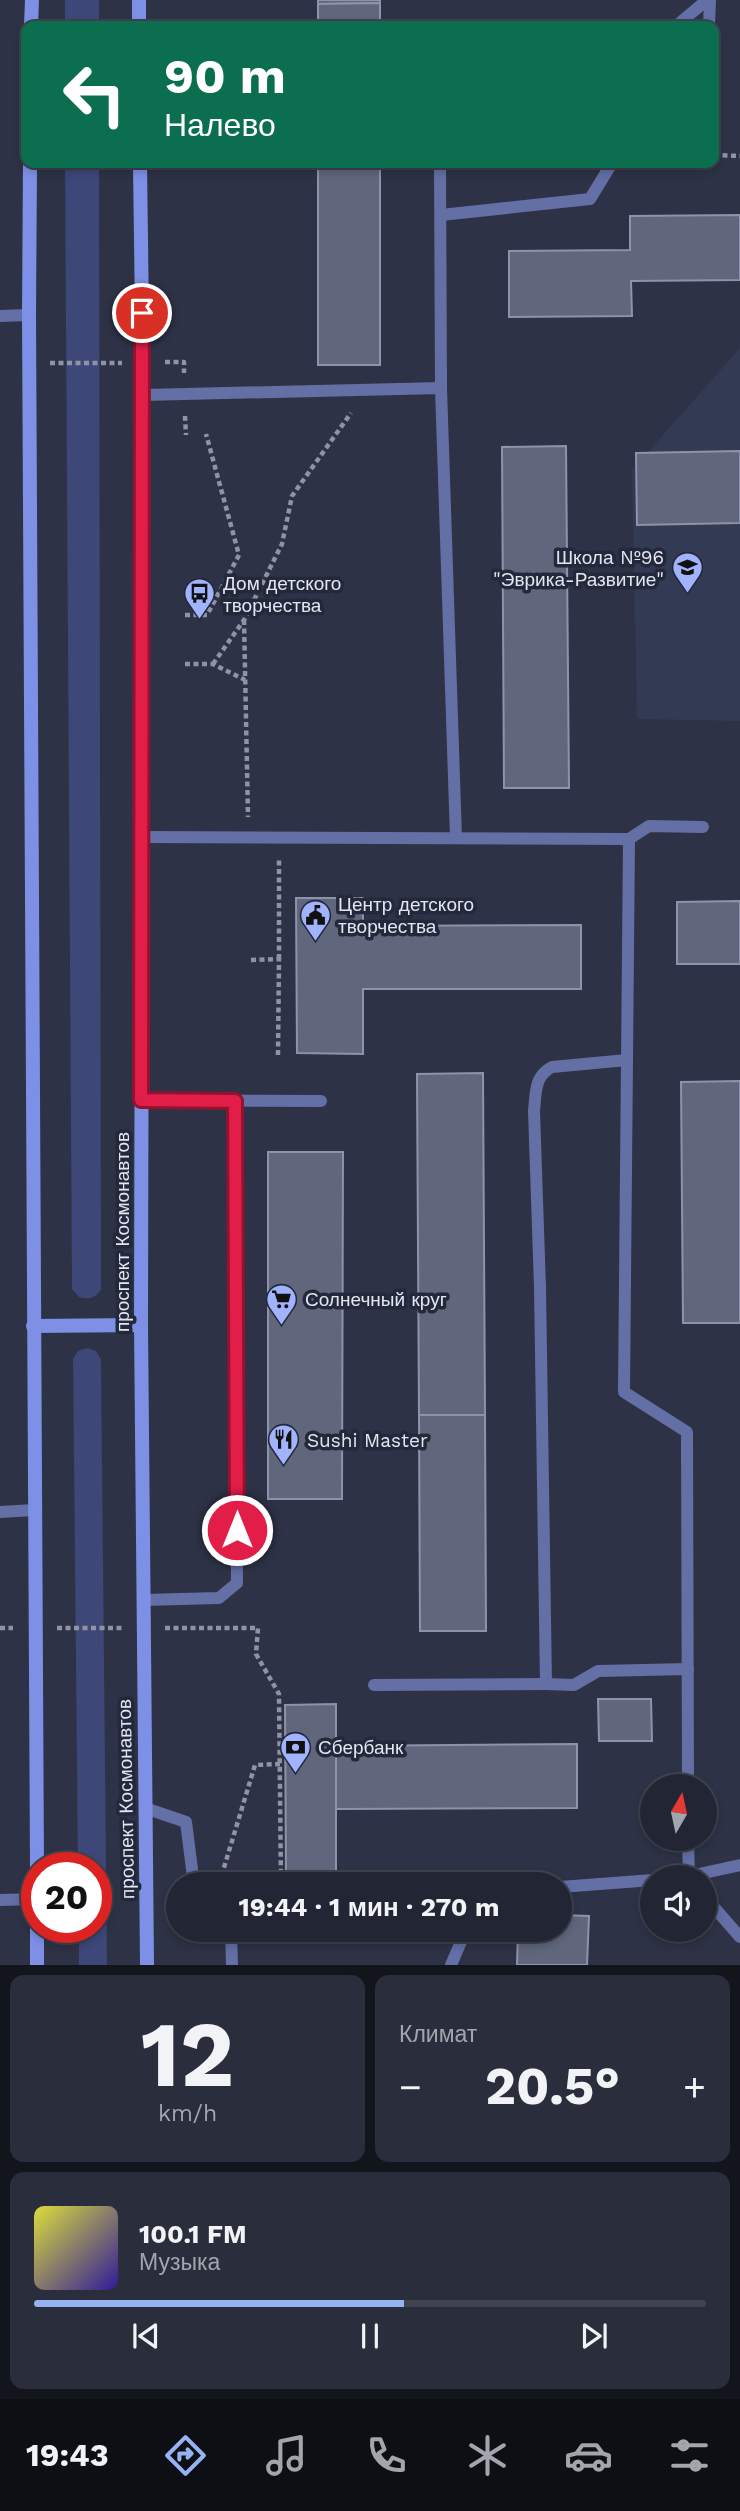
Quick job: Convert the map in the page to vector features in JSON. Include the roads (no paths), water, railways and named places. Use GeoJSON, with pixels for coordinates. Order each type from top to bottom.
{"type":"FeatureCollection","features":[{"type":"Feature","properties":{"kind":"main road"},"geometry":{"type":"LineString","coordinates":[[31,21],[32,0]]}},
{"type":"Feature","properties":{"kind":"main road"},"geometry":{"type":"LineString","coordinates":[[139,0],[139,21]]}},
{"type":"Feature","properties":{"kind":"main road"},"geometry":{"type":"LineString","coordinates":[[30,168],[37,1852]]}},
{"type":"Feature","properties":{"kind":"main road","name":"проспект Космонавтов"},"geometry":{"type":"LineString","coordinates":[[140,168],[143,395],[141,1325],[147,1965]]}},
{"type":"Feature","properties":{"kind":"main road"},"geometry":{"type":"LineString","coordinates":[[33,1326],[141,1325]]}},
{"type":"Feature","properties":{"kind":"main road"},"geometry":{"type":"LineString","coordinates":[[37,1943],[37,1965]]}},
{"type":"Feature","properties":{"kind":"lane"},"geometry":{"type":"LineString","coordinates":[[682,21],[708,0]]}},
{"type":"Feature","properties":{"kind":"lane"},"geometry":{"type":"LineString","coordinates":[[708,0],[709,21]]}},
{"type":"Feature","properties":{"kind":"lane"},"geometry":{"type":"LineString","coordinates":[[440,168],[441,388],[456,838]]}},
{"type":"Feature","properties":{"kind":"lane"},"geometry":{"type":"LineString","coordinates":[[441,215],[590,199],[609,168]]}},
{"type":"Feature","properties":{"kind":"lane"},"geometry":{"type":"LineString","coordinates":[[0,316],[29,315]]}},
{"type":"Feature","properties":{"kind":"lane"},"geometry":{"type":"LineString","coordinates":[[143,395],[441,388]]}},
{"type":"Feature","properties":{"kind":"lane"},"geometry":{"type":"LineString","coordinates":[[142,837],[629,839],[649,826],[703,827]]}},
{"type":"Feature","properties":{"kind":"lane"},"geometry":{"type":"LineString","coordinates":[[629,839],[624,1392],[687,1432],[688,1774]]}},
{"type":"Feature","properties":{"kind":"lane"},"geometry":{"type":"LineString","coordinates":[[546,1684],[534,1111],[537,1082],[544,1071],[552,1067],[627,1060]]}},
{"type":"Feature","properties":{"kind":"lane"},"geometry":{"type":"LineString","coordinates":[[141,1100],[321,1101]]}},
{"type":"Feature","properties":{"kind":"lane"},"geometry":{"type":"LineString","coordinates":[[143,1600],[219,1598],[237,1583],[235,1101]]}},
{"type":"Feature","properties":{"kind":"lane"},"geometry":{"type":"LineString","coordinates":[[0,1512],[34,1510]]}},
{"type":"Feature","properties":{"kind":"lane"},"geometry":{"type":"LineString","coordinates":[[374,1685],[574,1685],[598,1671],[688,1670]]}},
{"type":"Feature","properties":{"kind":"lane"},"geometry":{"type":"LineString","coordinates":[[145,1808],[186,1822],[192,1872]]}},
{"type":"Feature","properties":{"kind":"lane"},"geometry":{"type":"LineString","coordinates":[[717,1870],[740,1865]]}},
{"type":"Feature","properties":{"kind":"lane"},"geometry":{"type":"LineString","coordinates":[[572,1885],[640,1881]]}},
{"type":"Feature","properties":{"kind":"lane"},"geometry":{"type":"LineString","coordinates":[[0,1900],[21,1899]]}},
{"type":"Feature","properties":{"kind":"lane"},"geometry":{"type":"LineString","coordinates":[[717,1911],[740,1937]]}},
{"type":"Feature","properties":{"kind":"lane"},"geometry":{"type":"LineString","coordinates":[[231,1942],[232,1965]]}},
{"type":"Feature","properties":{"kind":"lane"},"geometry":{"type":"LineString","coordinates":[[451,1965],[461,1942]]}},
{"type":"Feature","properties":{"kind":"place","name":"Школа №96 \"Эврика-Развитие\""},"geometry":{"type":"Point","coordinates":[687,595]}},
{"type":"Feature","properties":{"kind":"place","name":"Дом детского творчества"},"geometry":{"type":"Point","coordinates":[200,621]}},
{"type":"Feature","properties":{"kind":"place","name":"Центр детского творчества"},"geometry":{"type":"Point","coordinates":[315,942]}},
{"type":"Feature","properties":{"kind":"place","name":"Солнечный круг"},"geometry":{"type":"Point","coordinates":[282,1326]}},
{"type":"Feature","properties":{"kind":"place","name":"Sushi Master"},"geometry":{"type":"Point","coordinates":[284,1467]}},
{"type":"Feature","properties":{"kind":"place","name":"Сбербанк"},"geometry":{"type":"Point","coordinates":[295,1774]}}]}
